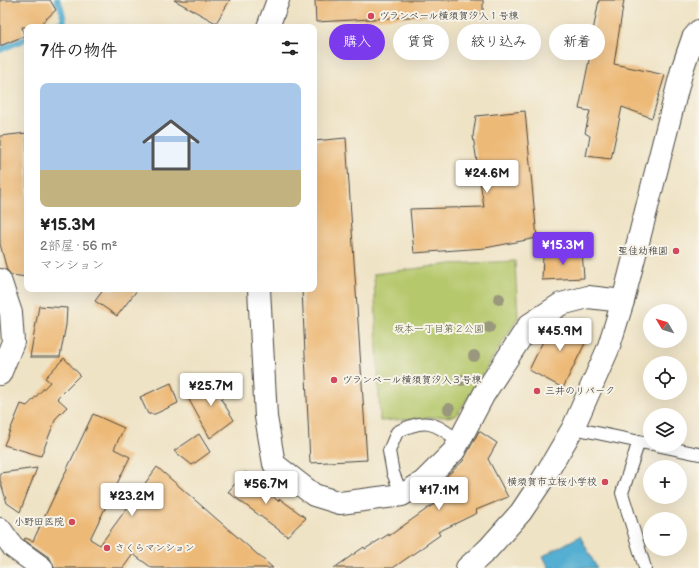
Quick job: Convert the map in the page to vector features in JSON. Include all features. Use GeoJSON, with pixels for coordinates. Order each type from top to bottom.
{"type":"FeatureCollection","features":[{"type":"Feature","properties":{"kind":"street"},"geometry":{"type":"LineString","coordinates":[[269,24],[278,0]]}},
{"type":"Feature","properties":{"kind":"street"},"geometry":{"type":"LineString","coordinates":[[467,568],[488,549],[521,512],[543,479],[573,428],[608,349],[623,301],[682,70],[693,38],[699,31]]}},
{"type":"Feature","properties":{"kind":"street"},"geometry":{"type":"LineString","coordinates":[[0,280],[11,314],[13,342],[0,374]]}},
{"type":"Feature","properties":{"kind":"street"},"geometry":{"type":"LineString","coordinates":[[259,292],[266,417],[274,464],[314,495],[340,503],[402,495],[423,482],[454,451],[484,394],[529,325],[561,304],[588,297],[623,301]]}},
{"type":"Feature","properties":{"kind":"street"},"geometry":{"type":"LineString","coordinates":[[0,530],[13,547],[42,568]]}},
{"type":"Feature","properties":{"kind":"lane"},"geometry":{"type":"LineString","coordinates":[[402,495],[393,473],[389,451],[397,432],[409,426],[429,422],[459,441]]}},
{"type":"Feature","properties":{"kind":"lane"},"geometry":{"type":"LineString","coordinates":[[573,428],[643,443]]}},
{"type":"Feature","properties":{"kind":"lane"},"geometry":{"type":"LineString","coordinates":[[643,445],[622,494],[646,568]]}},
{"type":"Feature","properties":{"kind":"lane"},"geometry":{"type":"LineString","coordinates":[[687,451],[699,454]]}},
{"type":"Feature","properties":{"kind":"green space","name":"坂本一丁目第２公園"},"geometry":{"type":"Polygon","coordinates":[[[515,261],[518,318],[456,416],[380,421],[374,274],[451,264],[515,261]]]}},
{"type":"Feature","properties":{"kind":"water"},"geometry":{"type":"Polygon","coordinates":[[[580,536],[597,568],[549,568],[543,556],[580,536]]]}},
{"type":"Feature","properties":{"kind":"building"},"geometry":{"type":"Polygon","coordinates":[[[0,0],[50,0],[56,10],[40,24],[24,24],[24,27],[22,27],[24,36],[0,46],[0,0]]]}},
{"type":"Feature","properties":{"kind":"building"},"geometry":{"type":"Polygon","coordinates":[[[174,0],[230,0],[216,23],[174,0]]]}},
{"type":"Feature","properties":{"kind":"building","name":"ヴランベール横須賀汐入１号棟"},"geometry":{"type":"Polygon","coordinates":[[[315,0],[483,0],[483,13],[316,22],[315,0]]]}},
{"type":"Feature","properties":{"kind":"building"},"geometry":{"type":"Polygon","coordinates":[[[599,0],[624,0],[614,64],[665,75],[652,118],[622,107],[611,159],[586,156],[590,136],[585,133],[590,111],[579,109],[589,60],[605,60],[605,24],[594,24],[599,0]]]}},
{"type":"Feature","properties":{"kind":"building"},"geometry":{"type":"Polygon","coordinates":[[[525,111],[537,238],[485,248],[414,253],[410,209],[484,207],[473,136],[476,116],[525,111]]]}},
{"type":"Feature","properties":{"kind":"building"},"geometry":{"type":"Polygon","coordinates":[[[24,133],[24,277],[11,275],[7,270],[0,244],[0,136],[24,133]]]}},
{"type":"Feature","properties":{"kind":"building","name":"ヴランベール横須賀汐入３号棟"},"geometry":{"type":"Polygon","coordinates":[[[346,138],[367,460],[310,463],[302,292],[317,292],[317,141],[346,138]]]}},
{"type":"Feature","properties":{"kind":"building"},"geometry":{"type":"Polygon","coordinates":[[[582,250],[584,278],[542,280],[543,255],[582,250]]]}},
{"type":"Feature","properties":{"kind":"building"},"geometry":{"type":"Polygon","coordinates":[[[102,292],[136,292],[117,316],[95,301],[102,292]]]}},
{"type":"Feature","properties":{"kind":"building"},"geometry":{"type":"Polygon","coordinates":[[[39,306],[67,308],[66,325],[60,357],[30,357],[39,306]]]}},
{"type":"Feature","properties":{"kind":"building"},"geometry":{"type":"Polygon","coordinates":[[[562,318],[591,331],[563,388],[529,370],[551,325],[562,318]]]}},
{"type":"Feature","properties":{"kind":"building"},"geometry":{"type":"Polygon","coordinates":[[[64,358],[80,375],[57,398],[67,407],[56,418],[41,456],[4,445],[21,404],[27,406],[50,382],[45,378],[64,358]]]}},
{"type":"Feature","properties":{"kind":"building"},"geometry":{"type":"Polygon","coordinates":[[[214,377],[226,395],[221,399],[234,420],[210,438],[187,396],[214,377]]]}},
{"type":"Feature","properties":{"kind":"building"},"geometry":{"type":"Polygon","coordinates":[[[171,383],[178,403],[155,414],[148,414],[140,397],[171,383]]]}},
{"type":"Feature","properties":{"kind":"building"},"geometry":{"type":"Polygon","coordinates":[[[93,414],[124,428],[114,449],[130,457],[90,539],[100,545],[157,467],[273,568],[152,568],[133,554],[123,568],[54,568],[50,558],[24,540],[25,538],[33,541],[93,414]]]}},
{"type":"Feature","properties":{"kind":"building"},"geometry":{"type":"Polygon","coordinates":[[[479,431],[497,443],[488,459],[508,497],[476,510],[477,513],[438,532],[440,535],[393,568],[334,568],[364,547],[365,549],[389,534],[389,536],[431,506],[455,494],[444,479],[463,461],[479,431]]]}},
{"type":"Feature","properties":{"kind":"building"},"geometry":{"type":"Polygon","coordinates":[[[199,434],[210,452],[192,465],[174,451],[199,434]]]}},
{"type":"Feature","properties":{"kind":"building"},"geometry":{"type":"Polygon","coordinates":[[[37,468],[20,512],[7,503],[0,480],[0,473],[37,468]]]}},
{"type":"Feature","properties":{"kind":"building"},"geometry":{"type":"Polygon","coordinates":[[[245,472],[278,501],[280,499],[306,518],[287,536],[228,492],[245,472]]]}},
{"type":"Feature","properties":{"kind":"waterway"},"geometry":{"type":"LineString","coordinates":[[57,0],[61,7],[64,21],[58,24]]}},
{"type":"Feature","properties":{"kind":"waterway"},"geometry":{"type":"LineString","coordinates":[[0,50],[24,39]]}},
{"type":"Feature","properties":{"kind":"place","name":"ヴランベール横須賀汐入１号棟"},"geometry":{"type":"Point","coordinates":[371,16]}},
{"type":"Feature","properties":{"kind":"place","name":"聖佳幼稚園"},"geometry":{"type":"Point","coordinates":[676,251]}},
{"type":"Feature","properties":{"kind":"place","name":"ヴランベール横須賀汐入３号棟"},"geometry":{"type":"Point","coordinates":[334,380]}},
{"type":"Feature","properties":{"kind":"place","name":"三井のリパーク"},"geometry":{"type":"Point","coordinates":[537,391]}},
{"type":"Feature","properties":{"kind":"place","name":"横須賀市立桜小学校"},"geometry":{"type":"Point","coordinates":[605,482]}},
{"type":"Feature","properties":{"kind":"place","name":"小野田医院"},"geometry":{"type":"Point","coordinates":[72,522]}},
{"type":"Feature","properties":{"kind":"place","name":"さくらマンション"},"geometry":{"type":"Point","coordinates":[107,548]}}]}
